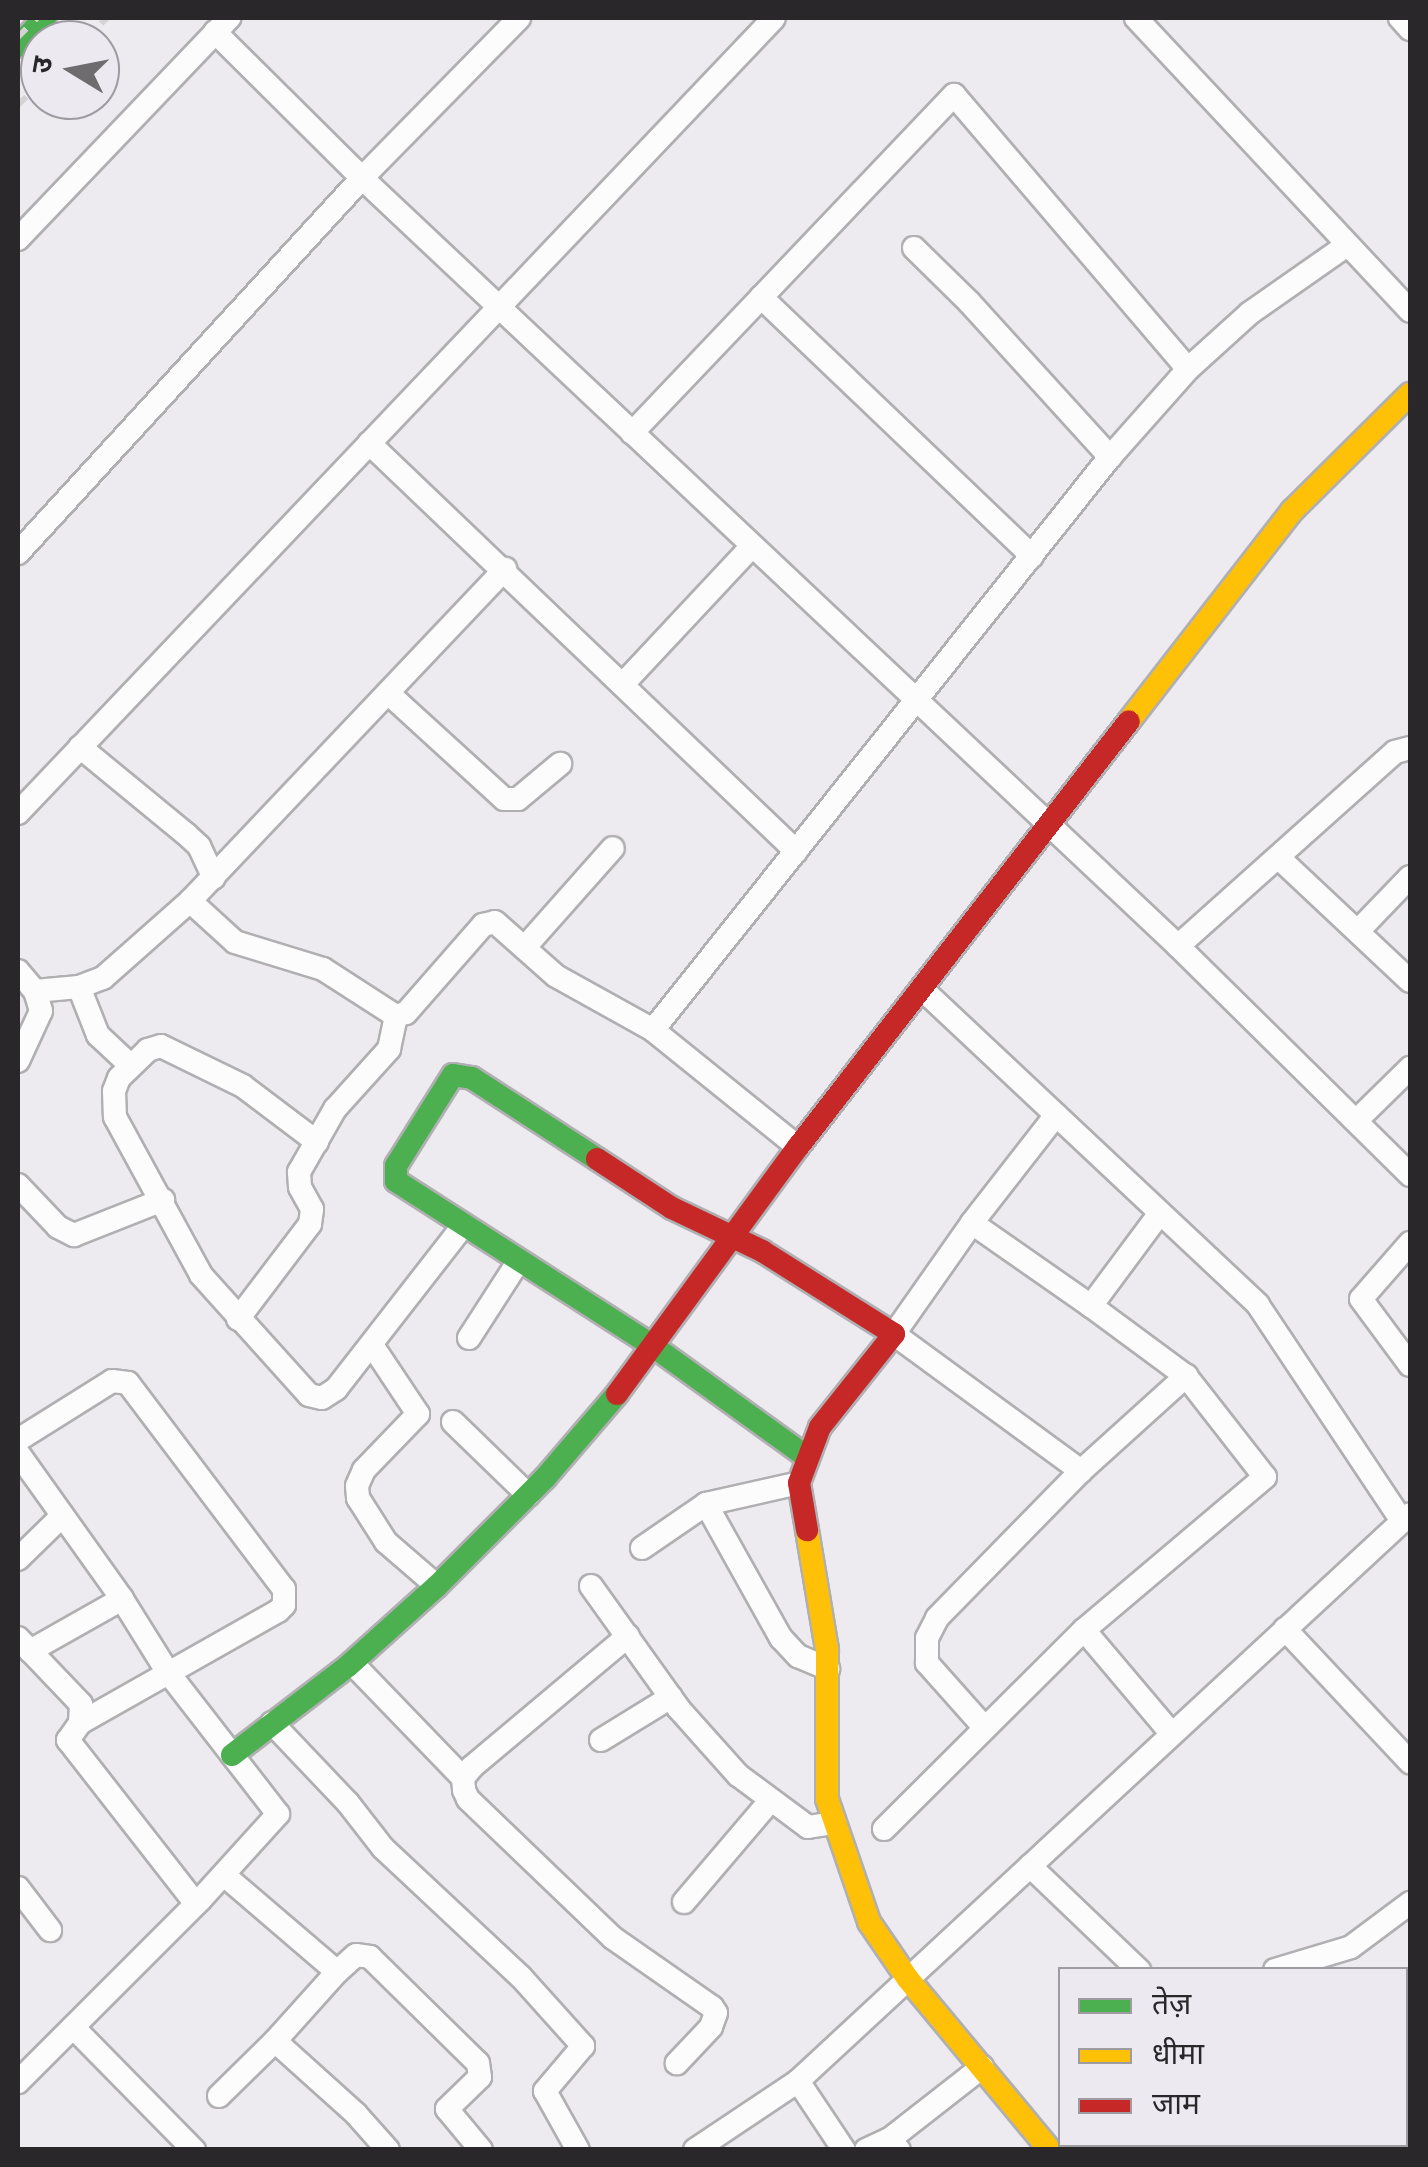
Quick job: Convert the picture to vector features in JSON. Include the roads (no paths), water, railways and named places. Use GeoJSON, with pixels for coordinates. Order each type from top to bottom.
{"type":"FeatureCollection","features":[{"type":"Feature","properties":{"kind":"main road"},"geometry":{"type":"LineString","coordinates":[[232,1755],[352,1663],[438,1586],[528,1496],[612,1401],[798,1147],[1292,512],[1410,394]]}},
{"type":"Feature","properties":{"kind":"main road"},"geometry":{"type":"LineString","coordinates":[[807,1457],[653,1346],[401,1186],[394,1172],[450,1080],[460,1074],[672,1208],[732,1237],[894,1334],[820,1427],[799,1483],[828,1669],[827,1798],[870,1922],[908,1979],[1050,2150]]}},
{"type":"Feature","properties":{"kind":"street"},"geometry":{"type":"LineString","coordinates":[[18,553],[362,178],[519,18]]}},
{"type":"Feature","properties":{"kind":"street"},"geometry":{"type":"LineString","coordinates":[[18,813],[774,18]]}},
{"type":"Feature","properties":{"kind":"street"},"geometry":{"type":"LineString","coordinates":[[1136,18],[1410,311]]}},
{"type":"Feature","properties":{"kind":"street"},"geometry":{"type":"LineString","coordinates":[[1400,18],[1410,28]]}},
{"type":"Feature","properties":{"kind":"street"},"geometry":{"type":"LineString","coordinates":[[18,239],[222,24],[362,178],[1178,946],[1410,1175]]}},
{"type":"Feature","properties":{"kind":"street"},"geometry":{"type":"LineString","coordinates":[[632,433],[954,95],[1188,370]]}},
{"type":"Feature","properties":{"kind":"street"},"geometry":{"type":"LineString","coordinates":[[653,1030],[1110,458],[1188,370],[1250,313],[1347,245]]}},
{"type":"Feature","properties":{"kind":"street"},"geometry":{"type":"LineString","coordinates":[[914,248],[969,302],[1110,458]]}},
{"type":"Feature","properties":{"kind":"street"},"geometry":{"type":"LineString","coordinates":[[760,297],[1032,556]]}},
{"type":"Feature","properties":{"kind":"street"},"geometry":{"type":"LineString","coordinates":[[368,442],[796,851]]}},
{"type":"Feature","properties":{"kind":"street"},"geometry":{"type":"LineString","coordinates":[[623,684],[752,546]]}},
{"type":"Feature","properties":{"kind":"street"},"geometry":{"type":"LineString","coordinates":[[34,991],[79,987],[103,978],[190,901],[505,569]]}},
{"type":"Feature","properties":{"kind":"street"},"geometry":{"type":"LineString","coordinates":[[388,693],[504,799],[518,799],[560,764]]}},
{"type":"Feature","properties":{"kind":"street"},"geometry":{"type":"LineString","coordinates":[[80,747],[199,846],[214,878]]}},
{"type":"Feature","properties":{"kind":"street"},"geometry":{"type":"LineString","coordinates":[[1178,946],[1395,752],[1410,748]]}},
{"type":"Feature","properties":{"kind":"street"},"geometry":{"type":"LineString","coordinates":[[525,947],[613,848]]}},
{"type":"Feature","properties":{"kind":"street"},"geometry":{"type":"LineString","coordinates":[[1279,858],[1410,981]]}},
{"type":"Feature","properties":{"kind":"street"},"geometry":{"type":"LineString","coordinates":[[1358,931],[1410,877]]}},
{"type":"Feature","properties":{"kind":"street"},"geometry":{"type":"LineString","coordinates":[[190,901],[234,942],[322,969],[396,1016],[406,1013],[487,922],[501,926],[576,990],[653,1030],[798,1147]]}},
{"type":"Feature","properties":{"kind":"street"},"geometry":{"type":"LineString","coordinates":[[18,971],[34,991],[42,1011],[18,1061]]}},
{"type":"Feature","properties":{"kind":"street"},"geometry":{"type":"LineString","coordinates":[[79,987],[98,1034],[132,1066]]}},
{"type":"Feature","properties":{"kind":"street"},"geometry":{"type":"LineString","coordinates":[[695,2150],[798,2081],[1406,1518],[1258,1305],[922,989]]}},
{"type":"Feature","properties":{"kind":"street"},"geometry":{"type":"LineString","coordinates":[[238,1320],[310,1224],[312,1209],[298,1179],[335,1109],[389,1049],[396,1016]]}},
{"type":"Feature","properties":{"kind":"street"},"geometry":{"type":"LineString","coordinates":[[316,1142],[244,1086],[167,1048],[152,1046],[114,1091],[115,1117],[202,1275],[238,1320],[315,1398],[336,1389],[462,1226]]}},
{"type":"Feature","properties":{"kind":"street"},"geometry":{"type":"LineString","coordinates":[[1356,1121],[1410,1068]]}},
{"type":"Feature","properties":{"kind":"street"},"geometry":{"type":"LineString","coordinates":[[1056,1115],[972,1223],[894,1334],[1081,1471]]}},
{"type":"Feature","properties":{"kind":"street"},"geometry":{"type":"LineString","coordinates":[[18,1185],[58,1227],[74,1235],[163,1200]]}},
{"type":"Feature","properties":{"kind":"street"},"geometry":{"type":"LineString","coordinates":[[1091,1306],[1160,1213]]}},
{"type":"Feature","properties":{"kind":"street"},"geometry":{"type":"LineString","coordinates":[[884,1829],[1084,1630],[1264,1477],[1186,1376],[972,1223]]}},
{"type":"Feature","properties":{"kind":"street"},"geometry":{"type":"LineString","coordinates":[[1410,1244],[1361,1299],[1410,1364]]}},
{"type":"Feature","properties":{"kind":"street"},"geometry":{"type":"LineString","coordinates":[[469,1338],[518,1262]]}},
{"type":"Feature","properties":{"kind":"street"},"geometry":{"type":"LineString","coordinates":[[372,1345],[418,1414],[360,1476],[358,1498],[386,1542],[438,1586]]}},
{"type":"Feature","properties":{"kind":"street"},"geometry":{"type":"LineString","coordinates":[[984,1727],[932,1672],[926,1638],[945,1610],[1081,1471],[1186,1376]]}},
{"type":"Feature","properties":{"kind":"street"},"geometry":{"type":"LineString","coordinates":[[18,1440],[112,1381],[128,1383],[284,1589],[284,1606],[278,1612],[80,1723],[68,1740],[196,1904]]}},
{"type":"Feature","properties":{"kind":"street"},"geometry":{"type":"LineString","coordinates":[[453,1422],[528,1496]]}},
{"type":"Feature","properties":{"kind":"street"},"geometry":{"type":"LineString","coordinates":[[18,1453],[122,1599],[167,1672],[278,1814],[196,1904],[18,2082]]}},
{"type":"Feature","properties":{"kind":"street"},"geometry":{"type":"LineString","coordinates":[[642,1548],[706,1504],[799,1483]]}},
{"type":"Feature","properties":{"kind":"street"},"geometry":{"type":"LineString","coordinates":[[706,1504],[781,1638],[806,1661],[828,1669]]}},
{"type":"Feature","properties":{"kind":"street"},"geometry":{"type":"LineString","coordinates":[[18,1558],[62,1516]]}},
{"type":"Feature","properties":{"kind":"street"},"geometry":{"type":"LineString","coordinates":[[591,1586],[708,1745],[770,1801],[808,1828],[833,1823]]}},
{"type":"Feature","properties":{"kind":"street"},"geometry":{"type":"LineString","coordinates":[[80,1723],[81,1704],[24,1645],[122,1599]]}},
{"type":"Feature","properties":{"kind":"street"},"geometry":{"type":"LineString","coordinates":[[1286,1629],[1410,1762]]}},
{"type":"Feature","properties":{"kind":"street"},"geometry":{"type":"LineString","coordinates":[[1084,1630],[1172,1734]]}},
{"type":"Feature","properties":{"kind":"street"},"geometry":{"type":"LineString","coordinates":[[462,1778],[628,1636]]}},
{"type":"Feature","properties":{"kind":"street"},"geometry":{"type":"LineString","coordinates":[[352,1663],[462,1778],[468,1800],[613,1938],[712,2006],[716,2013],[711,2027],[677,2062]]}},
{"type":"Feature","properties":{"kind":"street"},"geometry":{"type":"LineString","coordinates":[[601,1740],[671,1697]]}},
{"type":"Feature","properties":{"kind":"street"},"geometry":{"type":"LineString","coordinates":[[272,1723],[341,1795],[383,1848],[521,1977],[583,2046],[545,2091],[578,2150]]}},
{"type":"Feature","properties":{"kind":"street"},"geometry":{"type":"LineString","coordinates":[[684,1902],[770,1801]]}},
{"type":"Feature","properties":{"kind":"street"},"geometry":{"type":"LineString","coordinates":[[1030,1866],[1136,1967]]}},
{"type":"Feature","properties":{"kind":"street"},"geometry":{"type":"LineString","coordinates":[[224,1874],[337,1972]]}},
{"type":"Feature","properties":{"kind":"street"},"geometry":{"type":"LineString","coordinates":[[18,1888],[50,1930]]}},
{"type":"Feature","properties":{"kind":"street"},"geometry":{"type":"LineString","coordinates":[[1294,1967],[1326,1962],[1410,1903]]}},
{"type":"Feature","properties":{"kind":"street"},"geometry":{"type":"LineString","coordinates":[[220,2096],[337,1972],[356,1955],[370,1957],[480,2067],[480,2076],[447,2110],[481,2150]]}},
{"type":"Feature","properties":{"kind":"street"},"geometry":{"type":"LineString","coordinates":[[73,2027],[194,2150]]}},
{"type":"Feature","properties":{"kind":"street"},"geometry":{"type":"LineString","coordinates":[[275,2042],[356,2114],[388,2150]]}},
{"type":"Feature","properties":{"kind":"street"},"geometry":{"type":"LineString","coordinates":[[866,2150],[894,2144],[982,2068]]}},
{"type":"Feature","properties":{"kind":"street"},"geometry":{"type":"LineString","coordinates":[[798,2081],[844,2150]]}},
{"type":"Feature","properties":{"kind":"railway"},"geometry":{"type":"LineString","coordinates":[[18,37],[37,18]]}}]}
